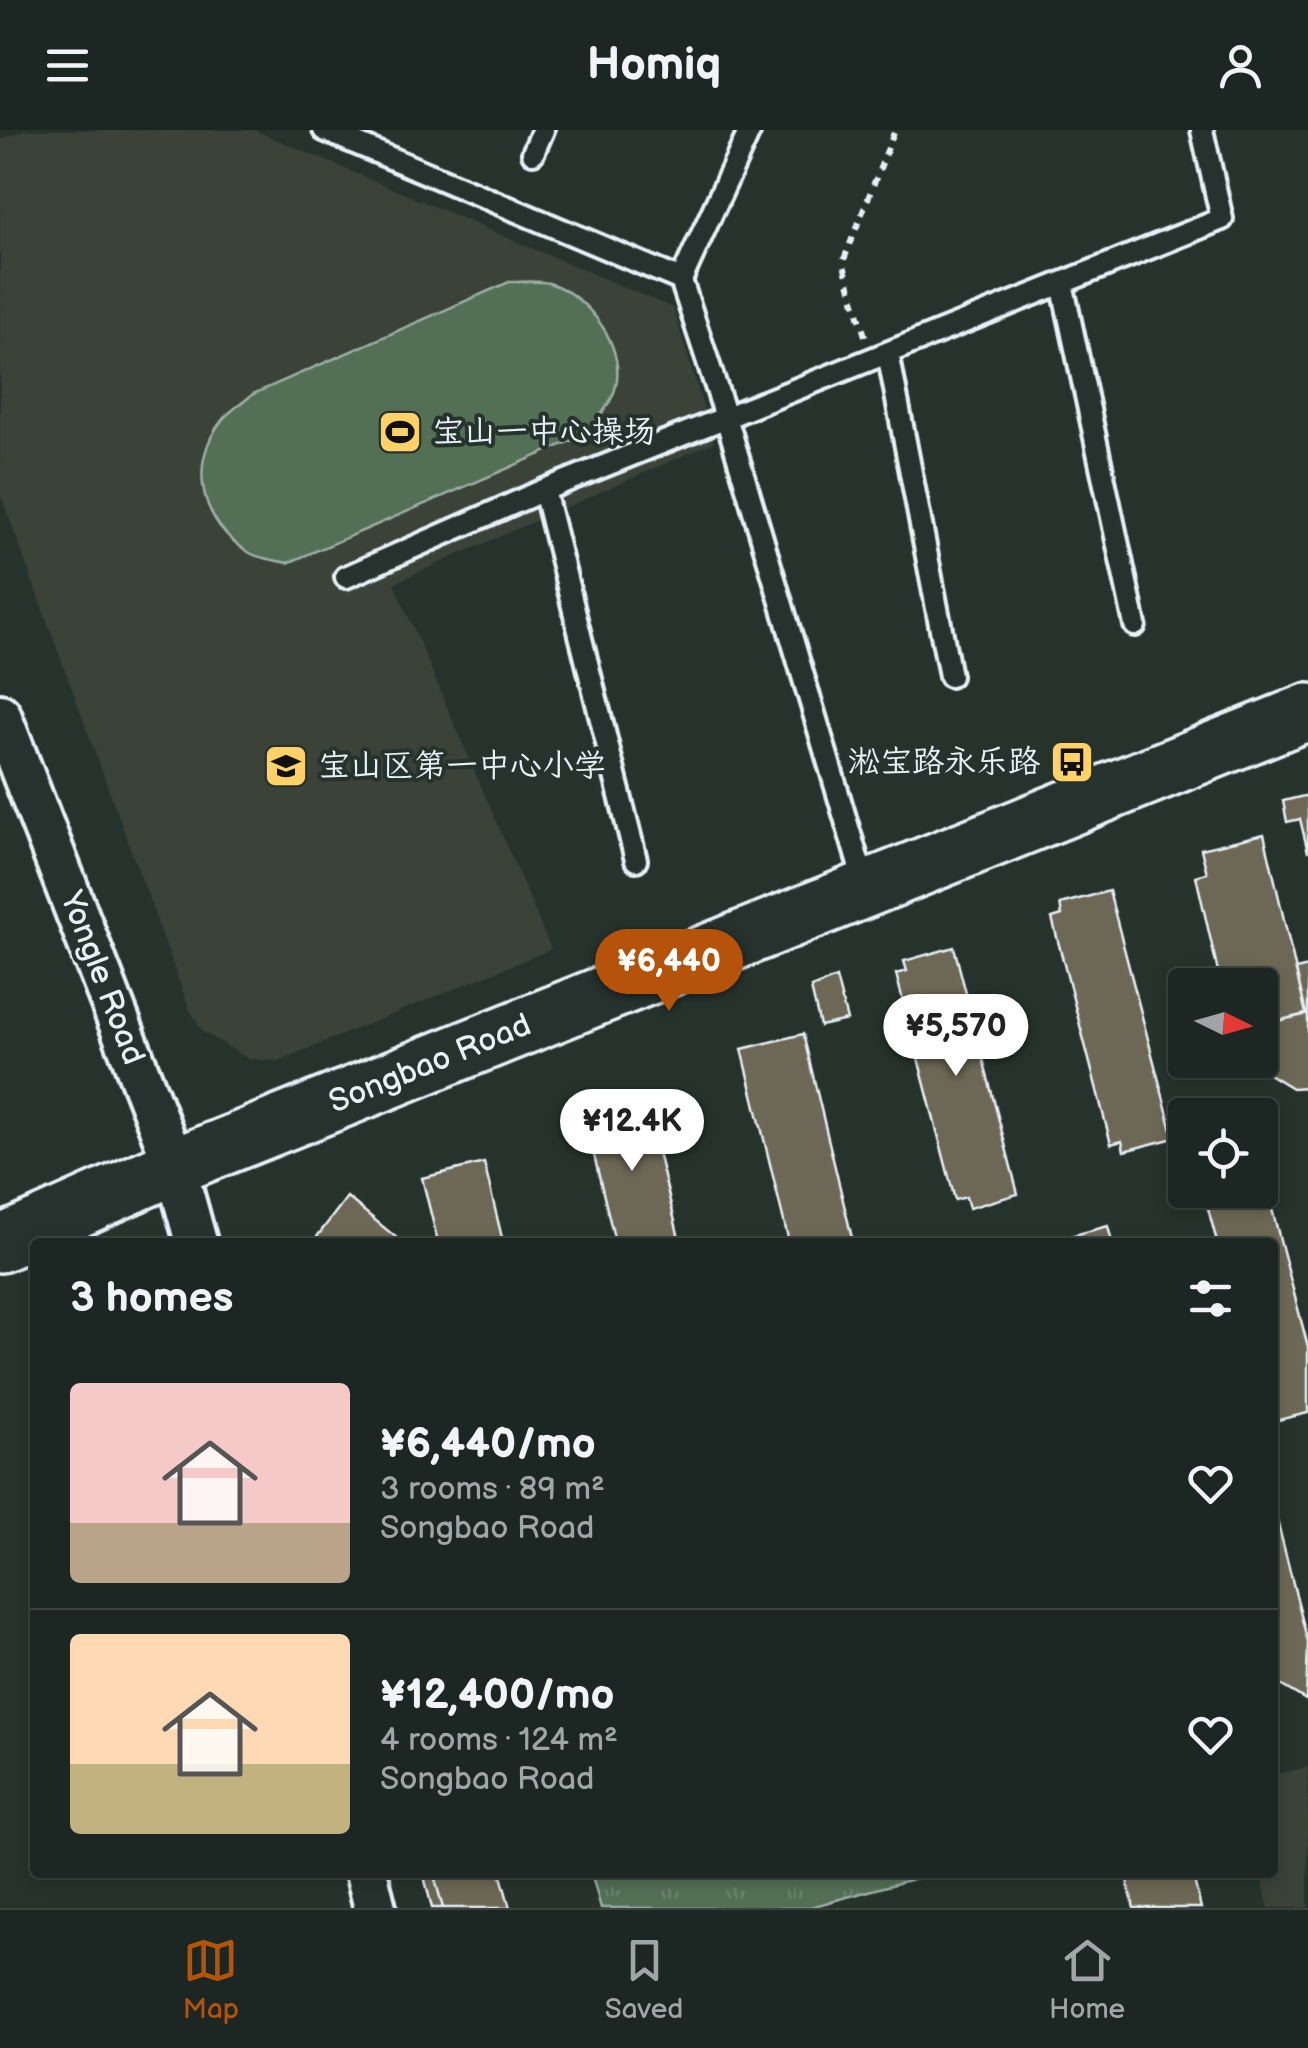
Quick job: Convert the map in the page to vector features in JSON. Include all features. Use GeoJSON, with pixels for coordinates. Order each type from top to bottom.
{"type":"FeatureCollection","features":[{"type":"Feature","properties":{"kind":"main road","name":"Songbao Road"},"geometry":{"type":"LineString","coordinates":[[0,1244],[175,1166],[1308,712]]}},
{"type":"Feature","properties":{"kind":"street","name":"Yongle Road"},"geometry":{"type":"LineString","coordinates":[[0,715],[175,1166],[195,1238]]}},
{"type":"Feature","properties":{"kind":"street"},"geometry":{"type":"LineString","coordinates":[[368,1878],[375,1908]]}},
{"type":"Feature","properties":{"kind":"lane"},"geometry":{"type":"LineString","coordinates":[[324,130],[369,139],[682,280]]}},
{"type":"Feature","properties":{"kind":"lane"},"geometry":{"type":"LineString","coordinates":[[533,153],[542,130]]}},
{"type":"Feature","properties":{"kind":"lane"},"geometry":{"type":"LineString","coordinates":[[750,130],[682,280],[866,889]]}},
{"type":"Feature","properties":{"kind":"lane"},"geometry":{"type":"LineString","coordinates":[[346,576],[544,490],[1222,218],[1202,130]]}},
{"type":"Feature","properties":{"kind":"lane"},"geometry":{"type":"LineString","coordinates":[[1062,283],[1136,625]]}},
{"type":"Feature","properties":{"kind":"lane"},"geometry":{"type":"LineString","coordinates":[[880,356],[950,676]]}},
{"type":"Feature","properties":{"kind":"lane"},"geometry":{"type":"LineString","coordinates":[[544,490],[636,860]]}},
{"type":"Feature","properties":{"kind":"path"},"geometry":{"type":"LineString","coordinates":[[880,356],[843,262],[895,130]]}},
{"type":"Feature","properties":{"kind":"shaded area","name":"宝山区第一中心小学"},"geometry":{"type":"Polygon","coordinates":[[[24,130],[254,130],[673,308],[714,442],[394,583],[551,949],[278,1061],[249,1059],[203,1032],[189,1008],[0,493],[0,140],[24,130]]]}},
{"type":"Feature","properties":{"kind":"shaded area"},"geometry":{"type":"Polygon","coordinates":[[[1308,1767],[1308,1908],[1269,1908],[1261,1878],[1278,1878],[1278,1774],[1308,1767]]]}},
{"type":"Feature","properties":{"kind":"green space","name":"宝山一中心操场"},"geometry":{"type":"Polygon","coordinates":[[[509,282],[544,282],[564,290],[579,300],[603,328],[616,361],[617,378],[613,395],[590,426],[571,441],[288,563],[250,553],[220,527],[210,510],[202,474],[212,437],[230,412],[253,394],[509,282]]]}},
{"type":"Feature","properties":{"kind":"green space"},"geometry":{"type":"Polygon","coordinates":[[[593,1878],[917,1878],[807,1908],[601,1908],[593,1878]]]}},
{"type":"Feature","properties":{"kind":"building"},"geometry":{"type":"Polygon","coordinates":[[[1308,795],[1308,852],[1300,819],[1287,822],[1283,801],[1308,795]]]}},
{"type":"Feature","properties":{"kind":"building"},"geometry":{"type":"Polygon","coordinates":[[[1264,834],[1306,1014],[1278,1021],[1278,968],[1217,968],[1196,876],[1207,873],[1201,849],[1264,834]]]}},
{"type":"Feature","properties":{"kind":"building"},"geometry":{"type":"Polygon","coordinates":[[[1109,891],[1168,1115],[1168,1140],[1124,1151],[1122,1141],[1111,1144],[1052,918],[1062,915],[1060,904],[1109,891]]]}},
{"type":"Feature","properties":{"kind":"building"},"geometry":{"type":"Polygon","coordinates":[[[954,947],[1018,1194],[969,1208],[966,1197],[955,1200],[896,974],[907,971],[904,961],[954,947]]]}},
{"type":"Feature","properties":{"kind":"building"},"geometry":{"type":"Polygon","coordinates":[[[1308,967],[1308,1014],[1306,1014],[1296,970],[1308,967]]]}},
{"type":"Feature","properties":{"kind":"building"},"geometry":{"type":"Polygon","coordinates":[[[836,978],[847,1020],[820,1026],[811,988],[836,978]]]}},
{"type":"Feature","properties":{"kind":"building"},"geometry":{"type":"Polygon","coordinates":[[[1308,1014],[1308,1087],[1292,1088],[1276,1078],[1278,1021],[1308,1014]]]}},
{"type":"Feature","properties":{"kind":"building"},"geometry":{"type":"Polygon","coordinates":[[[803,1034],[852,1238],[788,1238],[742,1049],[803,1034]]]}},
{"type":"Feature","properties":{"kind":"building"},"geometry":{"type":"Polygon","coordinates":[[[645,1099],[679,1238],[614,1238],[584,1114],[645,1099]]]}},
{"type":"Feature","properties":{"kind":"building"},"geometry":{"type":"Polygon","coordinates":[[[484,1163],[502,1238],[437,1238],[422,1178],[484,1163]]]}},
{"type":"Feature","properties":{"kind":"building"},"geometry":{"type":"Polygon","coordinates":[[[347,1197],[397,1238],[316,1238],[347,1197]]]}},
{"type":"Feature","properties":{"kind":"building"},"geometry":{"type":"Polygon","coordinates":[[[1208,1208],[1272,1208],[1308,1347],[1308,1413],[1278,1420],[1278,1238],[1216,1238],[1208,1208]]]}},
{"type":"Feature","properties":{"kind":"building"},"geometry":{"type":"Polygon","coordinates":[[[1108,1226],[1111,1238],[1063,1238],[1108,1226]]]}},
{"type":"Feature","properties":{"kind":"building"},"geometry":{"type":"Polygon","coordinates":[[[1278,1524],[1308,1643],[1306,1700],[1278,1684],[1278,1524]]]}},
{"type":"Feature","properties":{"kind":"building"},"geometry":{"type":"Polygon","coordinates":[[[424,1878],[435,1878],[443,1908],[432,1908],[424,1878]]]}},
{"type":"Feature","properties":{"kind":"building"},"geometry":{"type":"Polygon","coordinates":[[[435,1878],[502,1878],[510,1908],[443,1908],[435,1878]]]}},
{"type":"Feature","properties":{"kind":"building"},"geometry":{"type":"Polygon","coordinates":[[[1126,1878],[1194,1878],[1201,1908],[1134,1908],[1126,1878]]]}},
{"type":"Feature","properties":{"kind":"place","name":"宝山一中心操场"},"geometry":{"type":"Point","coordinates":[400,432]}},
{"type":"Feature","properties":{"kind":"place","name":"淞宝路永乐路"},"geometry":{"type":"Point","coordinates":[1072,762]}},
{"type":"Feature","properties":{"kind":"place","name":"宝山区第一中心小学"},"geometry":{"type":"Point","coordinates":[286,766]}}]}
